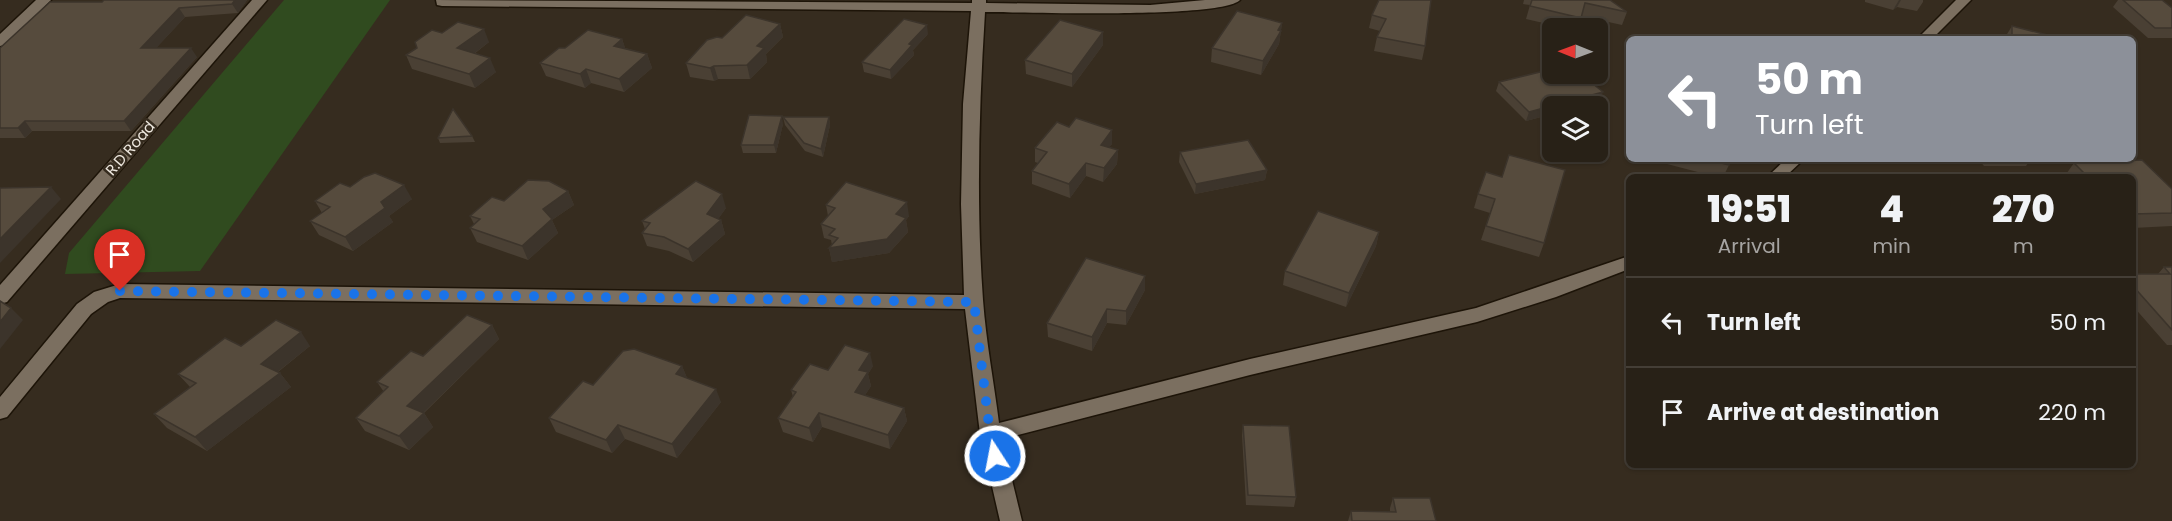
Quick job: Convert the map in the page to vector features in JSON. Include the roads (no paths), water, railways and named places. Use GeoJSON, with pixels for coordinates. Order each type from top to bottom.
{"type":"FeatureCollection","features":[{"type":"Feature","properties":{"kind":"street"},"geometry":{"type":"LineString","coordinates":[[0,42],[44,0]]}},
{"type":"Feature","properties":{"kind":"street","name":"R.D Road"},"geometry":{"type":"LineString","coordinates":[[0,297],[260,0]]}},
{"type":"Feature","properties":{"kind":"street"},"geometry":{"type":"LineString","coordinates":[[442,2],[979,3],[1150,9],[1186,8],[1233,0]]}},
{"type":"Feature","properties":{"kind":"street"},"geometry":{"type":"LineString","coordinates":[[1927,36],[1964,0]]}},
{"type":"Feature","properties":{"kind":"street"},"geometry":{"type":"LineString","coordinates":[[979,3],[970,104],[970,204],[974,302],[990,434],[1011,521]]}},
{"type":"Feature","properties":{"kind":"street"},"geometry":{"type":"LineString","coordinates":[[1778,174],[1792,162]]}},
{"type":"Feature","properties":{"kind":"street"},"geometry":{"type":"LineString","coordinates":[[990,434],[1250,367],[1477,315],[1549,292],[1626,263]]}},
{"type":"Feature","properties":{"kind":"street"},"geometry":{"type":"LineString","coordinates":[[0,411],[84,309],[101,297],[120,291],[974,302]]}}]}
